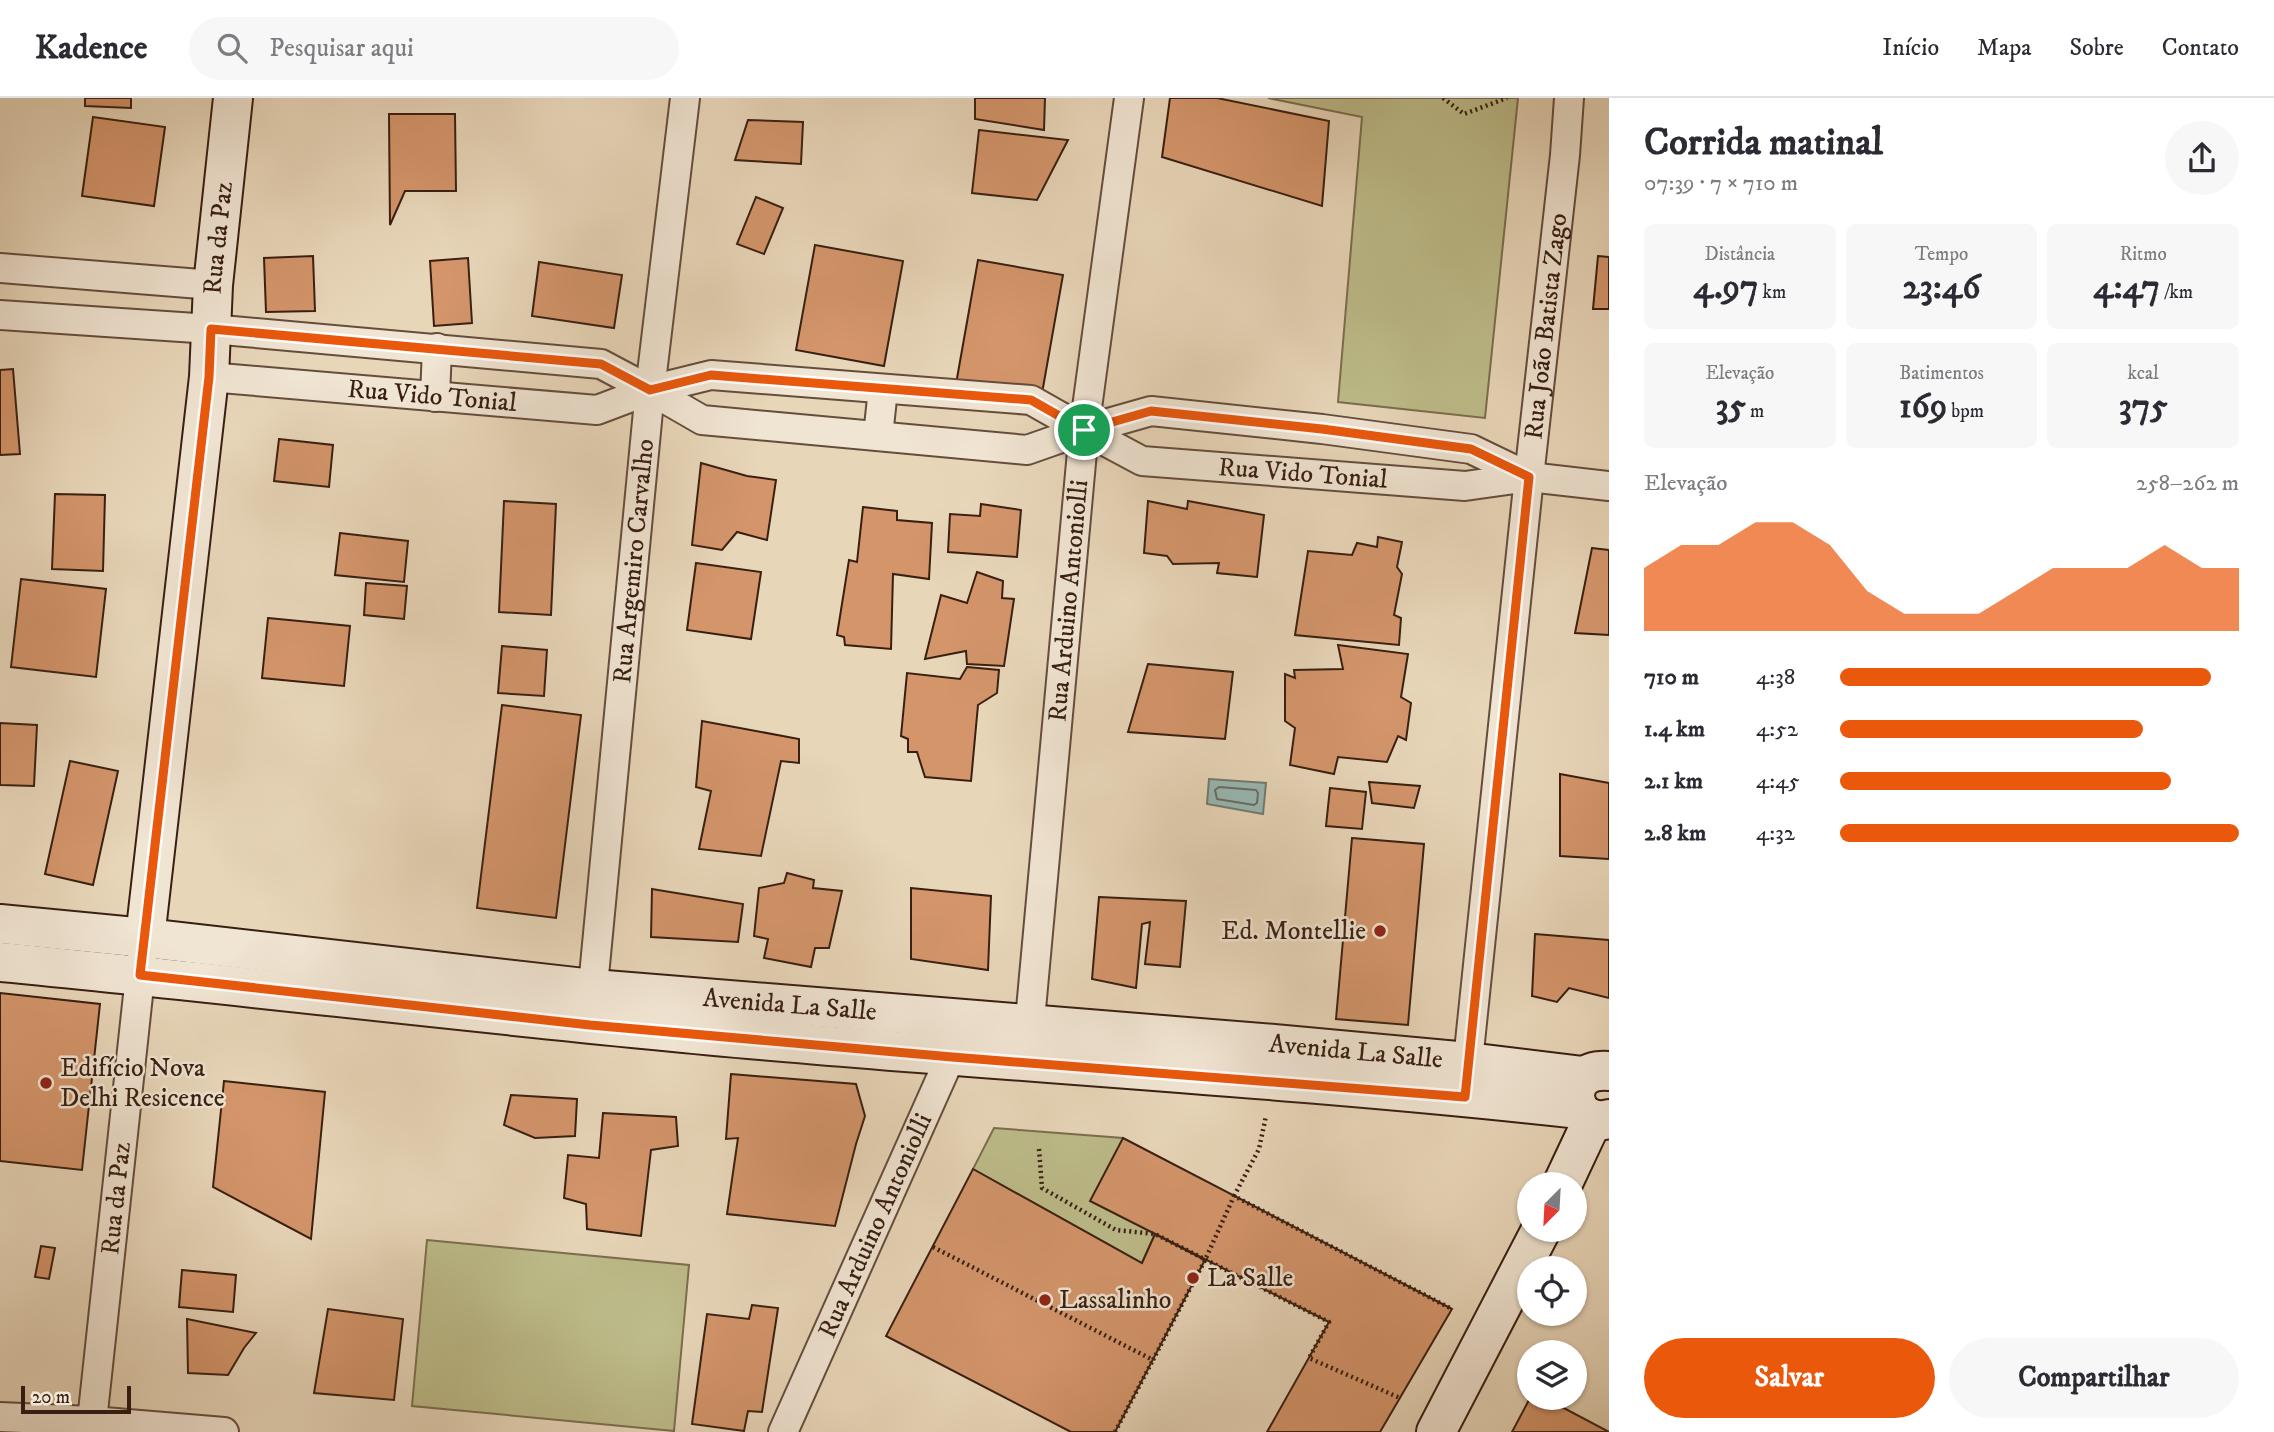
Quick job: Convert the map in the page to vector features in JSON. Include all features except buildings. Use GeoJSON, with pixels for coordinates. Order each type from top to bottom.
{"type":"FeatureCollection","features":[{"type":"Feature","properties":{"kind":"main road","name":"Rua da Paz"},"geometry":{"type":"LineString","coordinates":[[145,938],[209,377],[213,285],[233,98]]}},
{"type":"Feature","properties":{"kind":"main road","name":"Avenida La Salle"},"geometry":{"type":"LineString","coordinates":[[0,924],[145,938],[396,984],[591,1007],[763,1040],[1026,1062],[1273,1062]]}},
{"type":"Feature","properties":{"kind":"main road","name":"Avenida La Salle"},"geometry":{"type":"LineString","coordinates":[[0,962],[140,975],[396,984]]}},
{"type":"Feature","properties":{"kind":"main road","name":"Avenida La Salle"},"geometry":{"type":"LineString","coordinates":[[591,1007],[764,1003],[967,1018],[1273,1062],[1466,1079],[1594,1099]]}},
{"type":"Feature","properties":{"kind":"main road"},"geometry":{"type":"LineString","coordinates":[[763,1040],[764,1003]]}},
{"type":"Feature","properties":{"kind":"main road"},"geometry":{"type":"LineString","coordinates":[[1567,1172],[1594,1099]]}},
{"type":"Feature","properties":{"kind":"main road"},"geometry":{"type":"LineString","coordinates":[[1436,1432],[1535,1242]]}},
{"type":"Feature","properties":{"kind":"street","name":"Rua Argemiro Carvalho"},"geometry":{"type":"LineString","coordinates":[[591,1007],[650,390],[685,98]]}},
{"type":"Feature","properties":{"kind":"street","name":"Rua Arduino Antoniolli"},"geometry":{"type":"LineString","coordinates":[[1026,1062],[1084,430],[1129,98]]}},
{"type":"Feature","properties":{"kind":"street","name":"Rua João Batista Zago"},"geometry":{"type":"LineString","coordinates":[[1466,1079],[1564,169],[1569,98]]}},
{"type":"Feature","properties":{"kind":"street"},"geometry":{"type":"LineString","coordinates":[[0,268],[213,285]]}},
{"type":"Feature","properties":{"kind":"street","name":"Rua Vido Tonial"},"geometry":{"type":"LineString","coordinates":[[0,314],[211,329],[601,364],[702,420],[1027,450],[1151,411],[1322,429],[1471,449],[1529,477]]}},
{"type":"Feature","properties":{"kind":"street"},"geometry":{"type":"LineString","coordinates":[[435,397],[437,348]]}},
{"type":"Feature","properties":{"kind":"street","name":"Rua Vido Tonial"},"geometry":{"type":"LineString","coordinates":[[209,377],[597,410],[650,390],[711,375],[1031,400],[1142,461],[1465,486],[1529,477],[1609,486]]}},
{"type":"Feature","properties":{"kind":"street"},"geometry":{"type":"LineString","coordinates":[[878,436],[883,389]]}},
{"type":"Feature","properties":{"kind":"street"},"geometry":{"type":"LineString","coordinates":[[1317,475],[1322,429]]}},
{"type":"Feature","properties":{"kind":"street","name":"Rua da Paz"},"geometry":{"type":"LineString","coordinates":[[74,1425],[145,938]]}},
{"type":"Feature","properties":{"kind":"street","name":"Rua Arduino Antoniolli"},"geometry":{"type":"LineString","coordinates":[[783,1432],[952,1057],[967,1018]]}},
{"type":"Feature","properties":{"kind":"street"},"geometry":{"type":"LineString","coordinates":[[1,1420],[224,1432]]}},
{"type":"Feature","properties":{"kind":"path"},"geometry":{"type":"LineString","coordinates":[[1443,98],[1464,114],[1507,98]]}},
{"type":"Feature","properties":{"kind":"path"},"geometry":{"type":"LineString","coordinates":[[1115,1432],[1205,1260],[1259,1149],[1273,1062]]}},
{"type":"Feature","properties":{"kind":"path"},"geometry":{"type":"LineString","coordinates":[[1039,1149],[1042,1188],[1116,1230],[1155,1234],[1329,1322],[1308,1358],[1400,1398]]}},
{"type":"Feature","properties":{"kind":"path"},"geometry":{"type":"LineString","coordinates":[[1234,1196],[1452,1309]]}},
{"type":"Feature","properties":{"kind":"path"},"geometry":{"type":"LineString","coordinates":[[933,1247],[1153,1360]]}},
{"type":"Feature","properties":{"kind":"shaded area"},"geometry":{"type":"Polygon","coordinates":[[[1268,98],[1518,98],[1485,418],[1338,402],[1362,117],[1268,98]]]}},
{"type":"Feature","properties":{"kind":"shaded area"},"geometry":{"type":"Polygon","coordinates":[[[994,1128],[1123,1138],[1155,1234],[1142,1263],[973,1169],[994,1128]]]}},
{"type":"Feature","properties":{"kind":"shaded area"},"geometry":{"type":"Polygon","coordinates":[[[427,1240],[689,1265],[674,1431],[412,1406],[427,1240]]]}},
{"type":"Feature","properties":{"kind":"water"},"geometry":{"type":"Polygon","coordinates":[[[1209,779],[1266,783],[1263,814],[1207,804],[1209,779]]]}},
{"type":"Feature","properties":{"kind":"place","name":"Ed. Montellie"},"geometry":{"type":"Point","coordinates":[1380,931]}},
{"type":"Feature","properties":{"kind":"place","name":"Edifício Nova Delhi Resicence"},"geometry":{"type":"Point","coordinates":[46,1083]}},
{"type":"Feature","properties":{"kind":"place","name":"La Salle"},"geometry":{"type":"Point","coordinates":[1193,1278]}},
{"type":"Feature","properties":{"kind":"place","name":"Lassalinho"},"geometry":{"type":"Point","coordinates":[1045,1300]}},
{"type":"Feature","properties":{"kind":"route"},"geometry":{"type":"LineString","coordinates":[[211,329],[601,364],[650,390],[711,375],[1031,400],[1084,430],[1151,411],[1322,429],[1471,449],[1529,477],[1465,1097],[952,1057],[590,1025],[140,975],[209,377],[211,329]]}}]}
